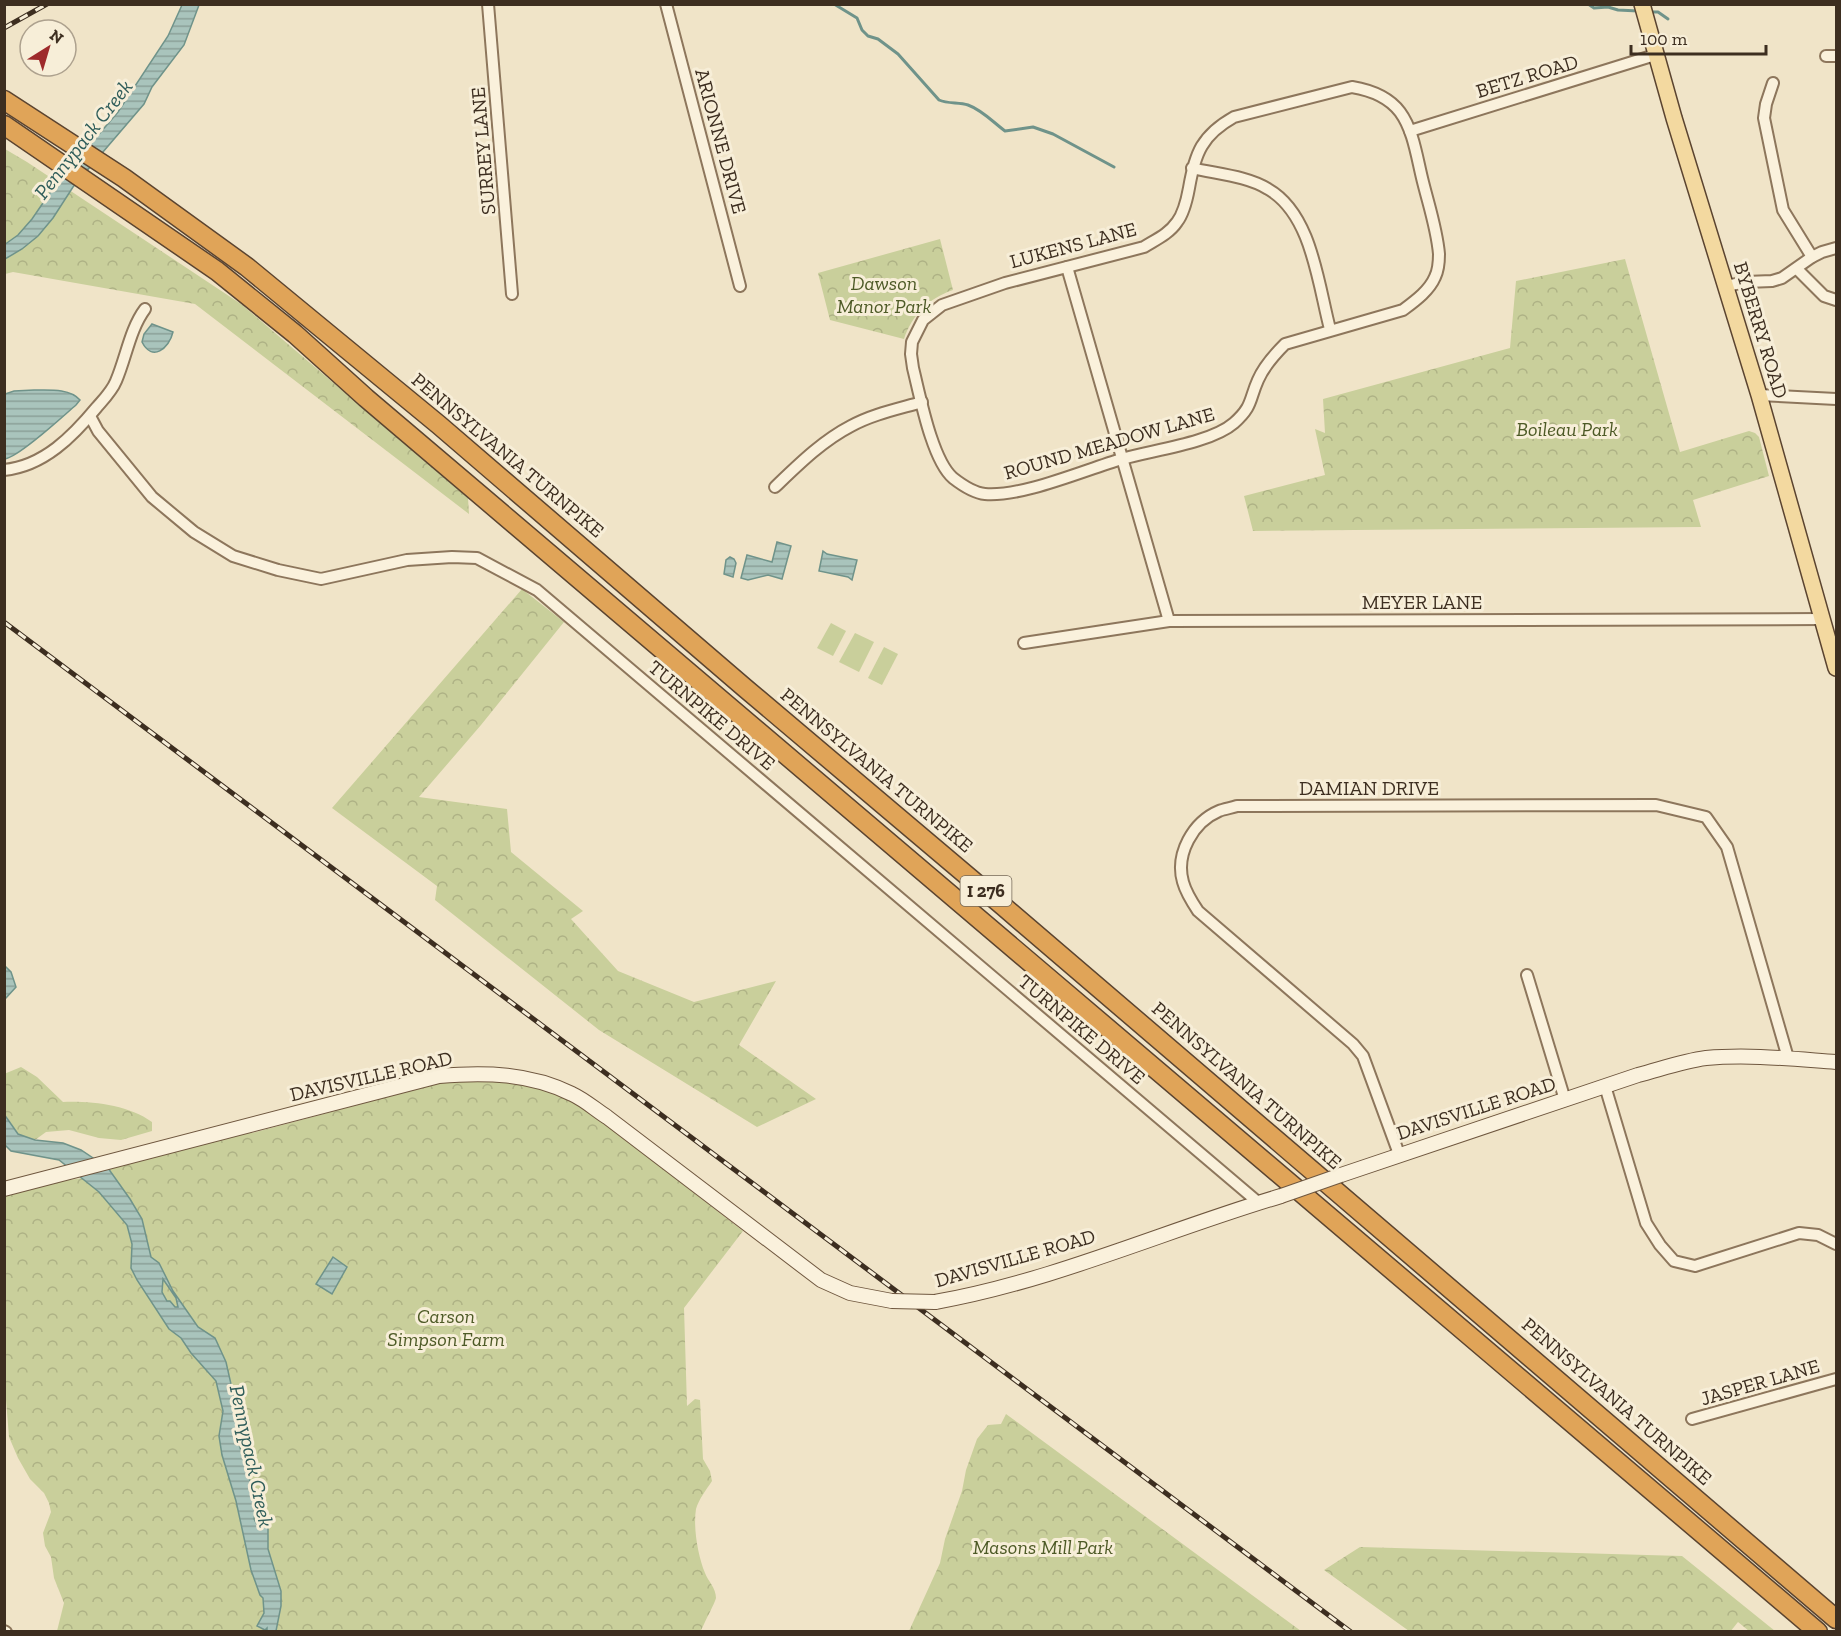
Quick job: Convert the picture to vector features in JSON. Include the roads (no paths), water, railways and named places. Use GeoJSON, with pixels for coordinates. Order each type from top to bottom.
{"type":"FeatureCollection","features":[{"type":"Feature","properties":{"kind":"highway","name":"PENNSYLVANIA TURNPIKE"},"geometry":{"type":"LineString","coordinates":[[4,100],[124,177],[247,267],[439,425],[1836,1619]]}},
{"type":"Feature","properties":{"kind":"highway","name":"I 276"},"geometry":{"type":"LineString","coordinates":[[4,125],[217,271],[296,333],[366,398],[1818,1632]]}},
{"type":"Feature","properties":{"kind":"main road","name":"BYBERRY ROAD"},"geometry":{"type":"LineString","coordinates":[[1643,9],[1655,56],[1759,395],[1836,668]]}},
{"type":"Feature","properties":{"kind":"street","name":"SURREY LANE"},"geometry":{"type":"LineString","coordinates":[[488,4],[512,294]]}},
{"type":"Feature","properties":{"kind":"street","name":"ARIONNE DRIVE"},"geometry":{"type":"LineString","coordinates":[[666,4],[741,286]]}},
{"type":"Feature","properties":{"kind":"street","name":"BETZ ROAD"},"geometry":{"type":"LineString","coordinates":[[1410,130],[1655,56]]}},
{"type":"Feature","properties":{"kind":"street"},"geometry":{"type":"LineString","coordinates":[[1773,84],[1764,118],[1783,210],[1812,257]]}},
{"type":"Feature","properties":{"kind":"street","name":"LUKENS LANE"},"geometry":{"type":"LineString","coordinates":[[922,402],[911,354],[912,342],[923,320],[942,305],[1005,283],[1144,247],[1164,235],[1176,224],[1182,213],[1192,168],[1208,135],[1234,117],[1352,87],[1373,91],[1388,100],[1400,111],[1410,130]]}},
{"type":"Feature","properties":{"kind":"street","name":"ROUND MEADOW LANE"},"geometry":{"type":"LineString","coordinates":[[922,402],[940,462],[952,477],[968,488],[984,494],[1008,493],[1217,434],[1233,423],[1250,406],[1258,380],[1271,357],[1285,344],[1330,329],[1403,310],[1429,288],[1436,276],[1439,256],[1435,227],[1410,130]]}},
{"type":"Feature","properties":{"kind":"street"},"geometry":{"type":"LineString","coordinates":[[1192,168],[1250,181],[1267,188],[1288,206],[1300,221],[1307,237],[1330,329]]}},
{"type":"Feature","properties":{"kind":"street"},"geometry":{"type":"LineString","coordinates":[[1726,286],[1782,278],[1812,257],[1836,248]]}},
{"type":"Feature","properties":{"kind":"street"},"geometry":{"type":"LineString","coordinates":[[1067,267],[1169,621]]}},
{"type":"Feature","properties":{"kind":"street"},"geometry":{"type":"LineString","coordinates":[[1797,269],[1824,296],[1836,300]]}},
{"type":"Feature","properties":{"kind":"street"},"geometry":{"type":"LineString","coordinates":[[4,471],[50,453],[71,437],[90,416],[115,384],[137,320],[145,309]]}},
{"type":"Feature","properties":{"kind":"street"},"geometry":{"type":"LineString","coordinates":[[1759,395],[1836,399]]}},
{"type":"Feature","properties":{"kind":"street"},"geometry":{"type":"LineString","coordinates":[[775,487],[828,439],[877,415],[922,402]]}},
{"type":"Feature","properties":{"kind":"street","name":"TURNPIKE DRIVE"},"geometry":{"type":"LineString","coordinates":[[90,416],[98,431],[152,497],[194,532],[234,556],[278,570],[321,579],[407,560],[477,558],[537,590],[1259,1203]]}},
{"type":"Feature","properties":{"kind":"street","name":"MEYER LANE"},"geometry":{"type":"LineString","coordinates":[[1024,643],[1169,621],[1822,619]]}},
{"type":"Feature","properties":{"kind":"street","name":"DAMIAN DRIVE"},"geometry":{"type":"LineString","coordinates":[[1399,1154],[1363,1056],[1353,1044],[1198,911],[1187,894],[1182,879],[1181,856],[1188,838],[1217,811],[1237,806],[1656,805],[1706,817],[1727,847],[1788,1058]]}},
{"type":"Feature","properties":{"kind":"street"},"geometry":{"type":"LineString","coordinates":[[1527,975],[1565,1100]]}},
{"type":"Feature","properties":{"kind":"street","name":"DAVISVILLE ROAD"},"geometry":{"type":"LineString","coordinates":[[4,1189],[439,1076],[474,1073],[503,1074],[534,1080],[573,1094],[608,1117],[821,1280],[850,1293],[892,1301],[935,1302],[969,1296],[1038,1276],[1281,1196],[1399,1154],[1681,1063],[1705,1059],[1788,1058],[1836,1062]]}},
{"type":"Feature","properties":{"kind":"street"},"geometry":{"type":"LineString","coordinates":[[1605,1086],[1646,1223],[1674,1261],[1695,1266],[1799,1233],[1818,1235],[1836,1244]]}},
{"type":"Feature","properties":{"kind":"street","name":"JASPER LANE"},"geometry":{"type":"LineString","coordinates":[[1692,1419],[1836,1379]]}},
{"type":"Feature","properties":{"kind":"water"},"geometry":{"type":"Polygon","coordinates":[[[182,5],[199,5],[184,45],[152,87],[144,104],[73,187],[38,236],[5,259],[4,245],[18,235],[32,219],[56,184],[118,112],[168,36],[182,5]]]}},
{"type":"Feature","properties":{"kind":"water"},"geometry":{"type":"Polygon","coordinates":[[[152,324],[173,332],[168,344],[155,352],[146,348],[142,342],[144,334],[152,324]]]}},
{"type":"Feature","properties":{"kind":"water"},"geometry":{"type":"Polygon","coordinates":[[[34,390],[71,393],[80,400],[30,444],[5,459],[5,394],[34,390]]]}},
{"type":"Feature","properties":{"kind":"water"},"geometry":{"type":"Polygon","coordinates":[[[777,542],[791,546],[782,579],[768,575],[748,580],[741,578],[747,555],[772,562],[777,542]]]}},
{"type":"Feature","properties":{"kind":"water"},"geometry":{"type":"Polygon","coordinates":[[[823,551],[827,554],[857,560],[852,580],[848,577],[819,571],[823,551]]]}},
{"type":"Feature","properties":{"kind":"water"},"geometry":{"type":"Polygon","coordinates":[[[730,557],[736,563],[733,577],[724,574],[726,560],[730,557]]]}},
{"type":"Feature","properties":{"kind":"water"},"geometry":{"type":"Polygon","coordinates":[[[5,966],[11,972],[16,987],[5,999],[5,966]]]}},
{"type":"Feature","properties":{"kind":"water"},"geometry":{"type":"Polygon","coordinates":[[[4,1114],[18,1134],[35,1140],[63,1143],[81,1150],[108,1168],[142,1219],[151,1257],[159,1263],[173,1291],[198,1327],[215,1338],[226,1362],[238,1415],[238,1441],[257,1505],[254,1519],[259,1528],[264,1524],[268,1525],[268,1549],[281,1591],[281,1606],[276,1631],[267,1631],[267,1628],[265,1630],[257,1626],[264,1613],[263,1598],[251,1570],[236,1501],[222,1455],[219,1436],[223,1411],[216,1381],[181,1338],[169,1329],[137,1280],[131,1268],[132,1244],[127,1225],[99,1192],[59,1160],[11,1151],[5,1145],[4,1114]],[[163,1279],[162,1292],[167,1301],[178,1307],[176,1298],[163,1279]]]}},
{"type":"Feature","properties":{"kind":"water"},"geometry":{"type":"Polygon","coordinates":[[[333,1257],[347,1267],[332,1294],[316,1284],[333,1257]]]}},
{"type":"Feature","properties":{"kind":"waterway"},"geometry":{"type":"LineString","coordinates":[[834,4],[857,18],[862,30],[868,36],[878,39],[898,54],[939,100],[973,107],[1005,131],[1033,127],[1053,134],[1114,167]]}},
{"type":"Feature","properties":{"kind":"waterway"},"geometry":{"type":"LineString","coordinates":[[1588,4],[1594,8],[1608,7],[1638,11]]}},
{"type":"Feature","properties":{"kind":"waterway"},"geometry":{"type":"LineString","coordinates":[[1651,12],[1658,12],[1668,19]]}},
{"type":"Feature","properties":{"kind":"railway"},"geometry":{"type":"LineString","coordinates":[[4,28],[47,4]]}},
{"type":"Feature","properties":{"kind":"railway"},"geometry":{"type":"LineString","coordinates":[[4,622],[1351,1632]]}},
{"type":"Feature","properties":{"kind":"water label","name":"Pennypack Creek"},"geometry":{"type":"Point","coordinates":[83,139]}},
{"type":"Feature","properties":{"kind":"water label","name":"Pennypack Creek"},"geometry":{"type":"Point","coordinates":[252,1456]}},
{"type":"Feature","properties":{"kind":"park label","name":"Dawson Manor Park"},"geometry":{"type":"Point","coordinates":[884,294]}},
{"type":"Feature","properties":{"kind":"park label","name":"Boileau Park"},"geometry":{"type":"Point","coordinates":[1567,429]}},
{"type":"Feature","properties":{"kind":"park label","name":"Carson Simpson Farm"},"geometry":{"type":"Point","coordinates":[446,1328]}},
{"type":"Feature","properties":{"kind":"park label","name":"Masons Mill Park"},"geometry":{"type":"Point","coordinates":[1043,1547]}}]}
